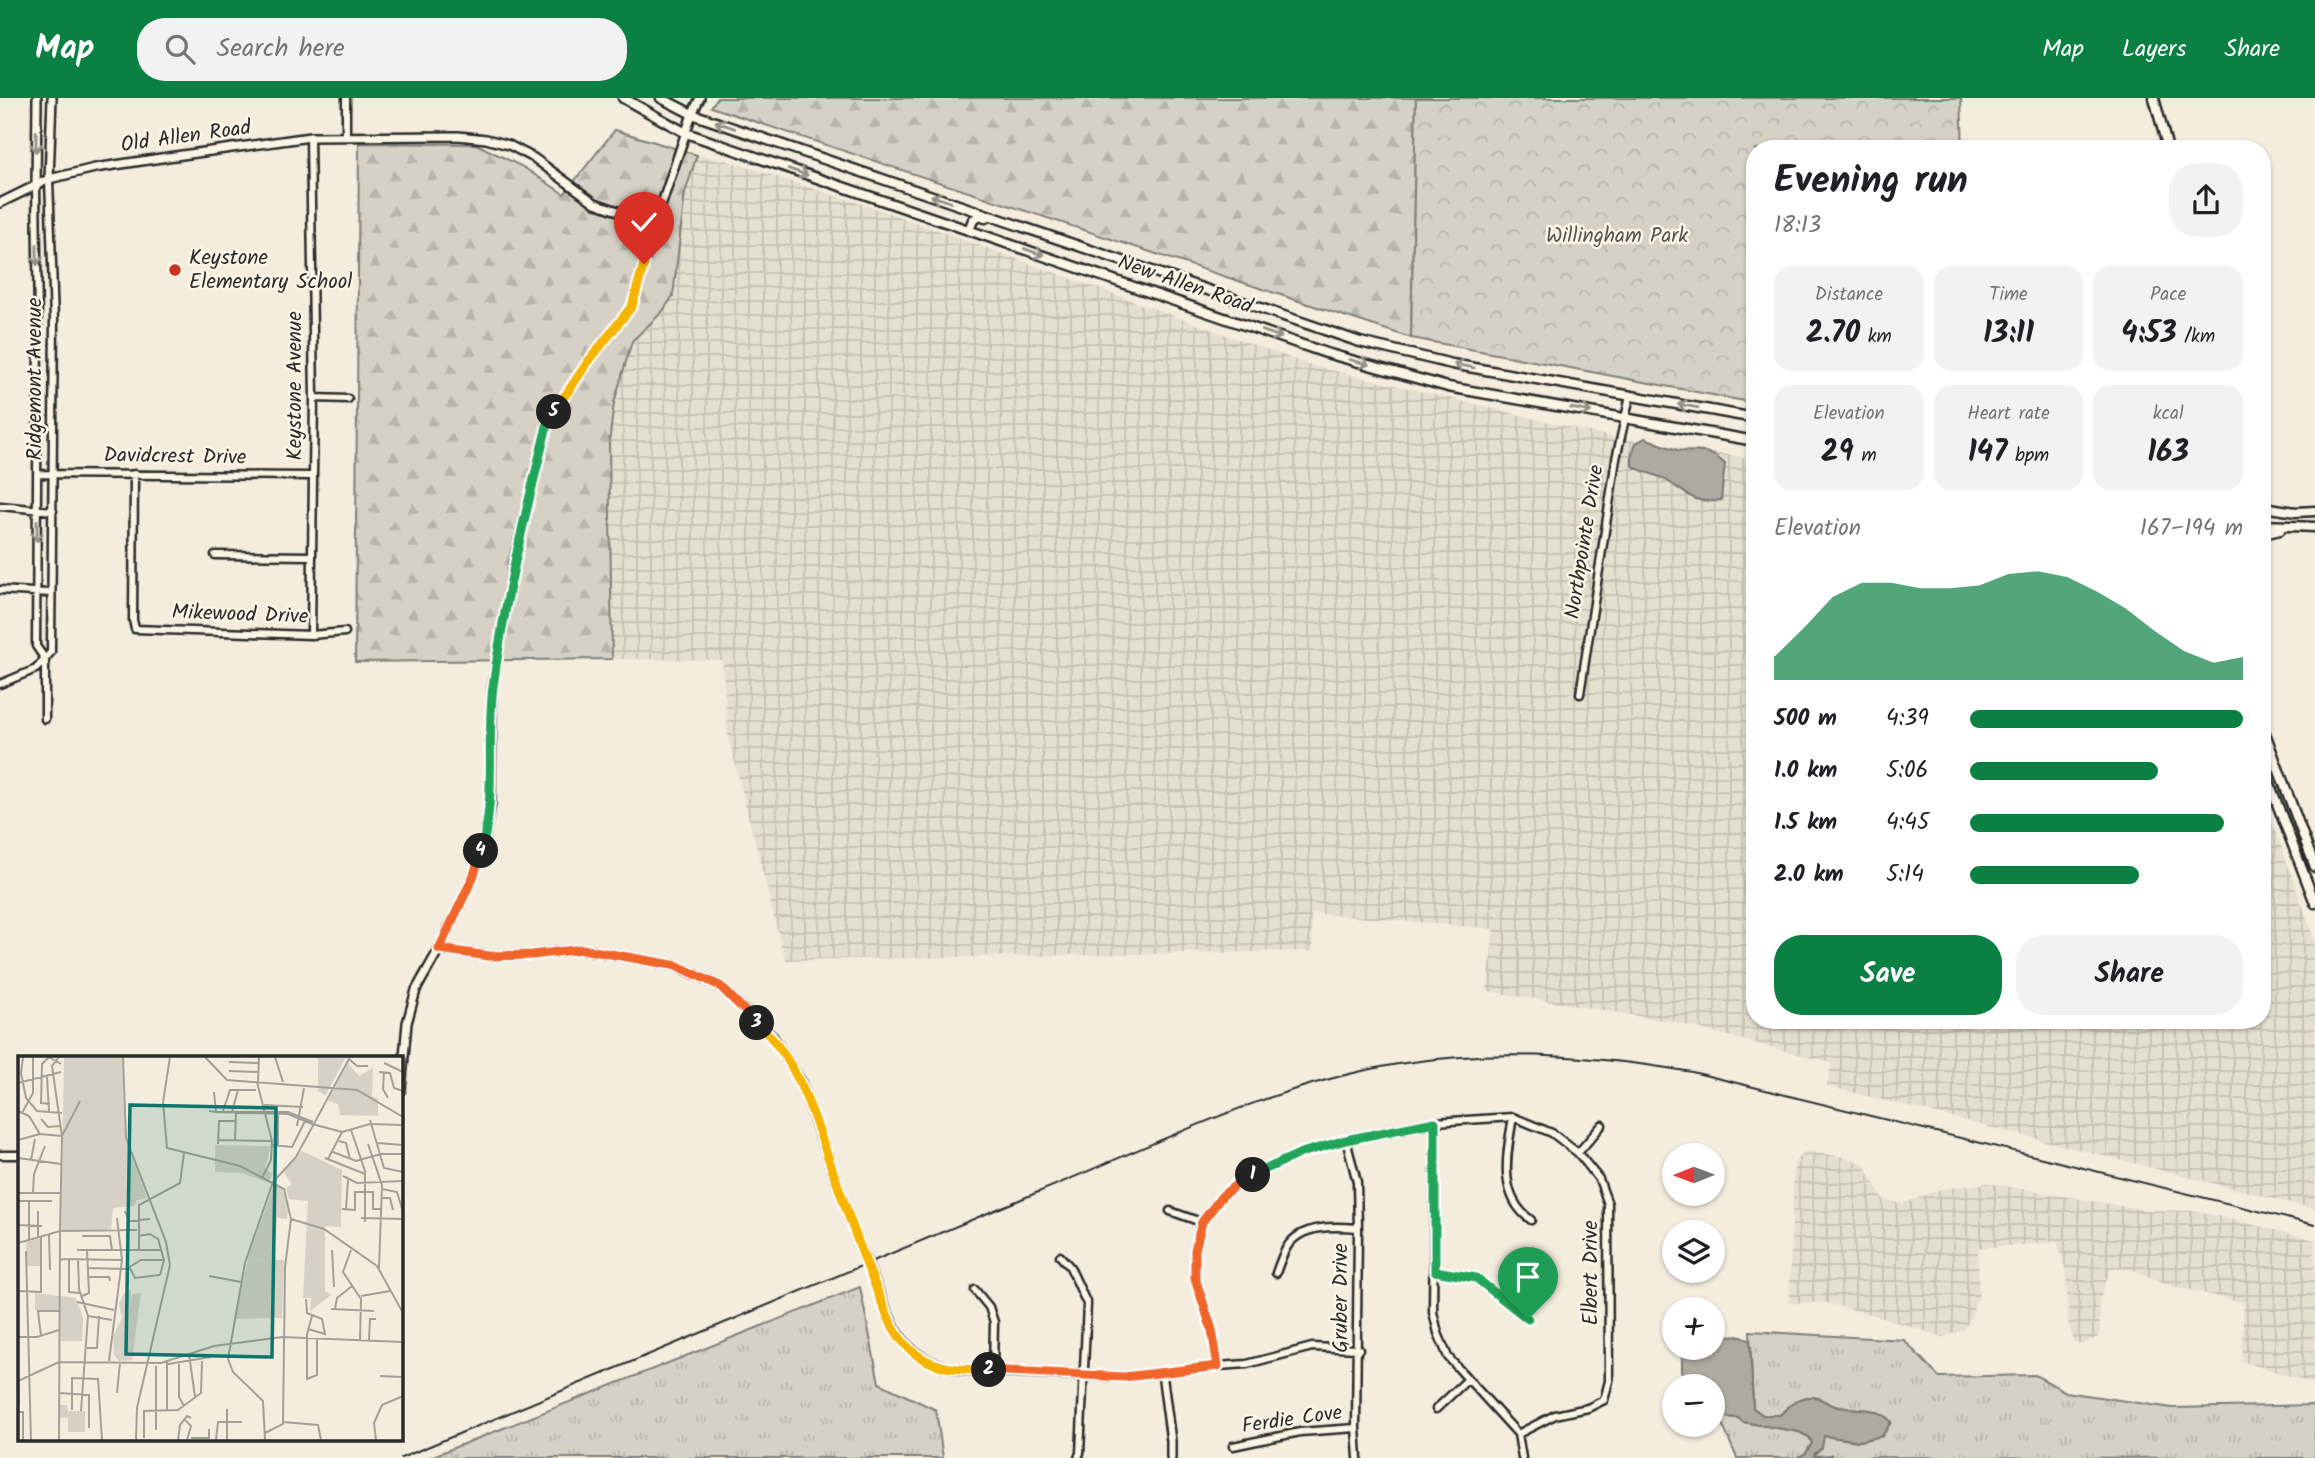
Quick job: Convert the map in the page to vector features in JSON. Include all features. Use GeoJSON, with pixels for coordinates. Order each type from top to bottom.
{"type":"FeatureCollection","features":[{"type":"Feature","properties":{"kind":"main road","name":"New Allen Road"},"geometry":{"type":"LineString","coordinates":[[623,98],[686,133],[1326,353],[1448,387],[1746,439]]}},
{"type":"Feature","properties":{"kind":"main road","name":"New Allen Road"},"geometry":{"type":"LineString","coordinates":[[661,98],[692,114],[1360,342],[1452,364],[1746,416]]}},
{"type":"Feature","properties":{"kind":"main road"},"geometry":{"type":"LineString","coordinates":[[2154,98],[2166,140]]}},
{"type":"Feature","properties":{"kind":"main road"},"geometry":{"type":"LineString","coordinates":[[969,230],[972,220],[980,216],[1005,221]]}},
{"type":"Feature","properties":{"kind":"main road"},"geometry":{"type":"LineString","coordinates":[[2271,508],[2296,512],[2315,511]]}},
{"type":"Feature","properties":{"kind":"main road"},"geometry":{"type":"LineString","coordinates":[[2271,526],[2315,527]]}},
{"type":"Feature","properties":{"kind":"main road"},"geometry":{"type":"LineString","coordinates":[[2271,532],[2290,527]]}},
{"type":"Feature","properties":{"kind":"main road"},"geometry":{"type":"LineString","coordinates":[[2271,749],[2315,866]]}},
{"type":"Feature","properties":{"kind":"main road"},"geometry":{"type":"LineString","coordinates":[[2271,788],[2315,903]]}},
{"type":"Feature","properties":{"kind":"street","name":"Ridgemont Avenue"},"geometry":{"type":"LineString","coordinates":[[37,98],[36,646],[45,659],[45,719]]}},
{"type":"Feature","properties":{"kind":"street","name":"Ridgemont Avenue"},"geometry":{"type":"LineString","coordinates":[[45,659],[51,652],[53,511],[54,320],[49,179],[52,98]]}},
{"type":"Feature","properties":{"kind":"street"},"geometry":{"type":"LineString","coordinates":[[346,98],[346,135]]}},
{"type":"Feature","properties":{"kind":"street"},"geometry":{"type":"LineString","coordinates":[[402,1079],[407,1023],[416,990],[474,875],[484,842],[491,804],[492,690],[514,561],[548,422],[588,362],[632,306],[655,224],[692,114],[700,98]]}},
{"type":"Feature","properties":{"kind":"street","name":"Old Allen Road"},"geometry":{"type":"LineString","coordinates":[[0,203],[49,179],[95,168],[310,137],[346,135],[486,139],[509,145],[534,158],[595,203],[655,224]]}},
{"type":"Feature","properties":{"kind":"street","name":"Keystone Avenue"},"geometry":{"type":"LineString","coordinates":[[310,137],[314,398],[312,635]]}},
{"type":"Feature","properties":{"kind":"street","name":"Northpointe Drive"},"geometry":{"type":"LineString","coordinates":[[1580,694],[1624,418],[1630,396]]}},
{"type":"Feature","properties":{"kind":"street"},"geometry":{"type":"LineString","coordinates":[[314,398],[348,399]]}},
{"type":"Feature","properties":{"kind":"street","name":"Davidcrest Drive"},"geometry":{"type":"LineString","coordinates":[[38,474],[313,476]]}},
{"type":"Feature","properties":{"kind":"street","name":"Mikewood Drive"},"geometry":{"type":"LineString","coordinates":[[134,474],[135,629],[312,635],[345,632]]}},
{"type":"Feature","properties":{"kind":"street"},"geometry":{"type":"LineString","coordinates":[[0,506],[53,511]]}},
{"type":"Feature","properties":{"kind":"street"},"geometry":{"type":"LineString","coordinates":[[215,555],[312,556]]}},
{"type":"Feature","properties":{"kind":"street"},"geometry":{"type":"LineString","coordinates":[[0,590],[50,593]]}},
{"type":"Feature","properties":{"kind":"street"},"geometry":{"type":"LineString","coordinates":[[0,684],[36,669],[45,659]]}},
{"type":"Feature","properties":{"kind":"street"},"geometry":{"type":"LineString","coordinates":[[2303,870],[2315,866]]}},
{"type":"Feature","properties":{"kind":"street"},"geometry":{"type":"LineString","coordinates":[[439,949],[489,956],[532,955],[582,949],[678,966],[720,986],[773,1037],[800,1080],[857,1239],[892,1326],[902,1342],[916,1354],[943,1367],[1124,1377],[1247,1364],[1312,1347],[1359,1349]]}},
{"type":"Feature","properties":{"kind":"street"},"geometry":{"type":"LineString","coordinates":[[1218,1366],[1212,1330],[1195,1278],[1195,1250],[1202,1222],[1222,1196],[1242,1180],[1301,1153],[1346,1140],[1435,1122],[1513,1117],[1506,1154],[1507,1187],[1519,1212],[1531,1220]]}},
{"type":"Feature","properties":{"kind":"street","name":"Elbert Drive"},"geometry":{"type":"LineString","coordinates":[[1513,1117],[1552,1133],[1578,1153],[1600,1179],[1608,1204],[1609,1381],[1604,1400],[1588,1408],[1555,1415],[1518,1434]]}},
{"type":"Feature","properties":{"kind":"street"},"geometry":{"type":"LineString","coordinates":[[1435,1122],[1433,1312],[1438,1334],[1448,1357],[1466,1380],[1518,1434],[1522,1458]]}},
{"type":"Feature","properties":{"kind":"street"},"geometry":{"type":"LineString","coordinates":[[1578,1153],[1602,1125]]}},
{"type":"Feature","properties":{"kind":"street","name":"Gruber Drive"},"geometry":{"type":"LineString","coordinates":[[1346,1140],[1356,1182],[1359,1228],[1356,1428],[1358,1458]]}},
{"type":"Feature","properties":{"kind":"street"},"geometry":{"type":"LineString","coordinates":[[0,1155],[18,1155]]}},
{"type":"Feature","properties":{"kind":"street"},"geometry":{"type":"LineString","coordinates":[[1171,1211],[1202,1222]]}},
{"type":"Feature","properties":{"kind":"street"},"geometry":{"type":"LineString","coordinates":[[1276,1273],[1287,1245],[1305,1231],[1335,1226],[1359,1228]]}},
{"type":"Feature","properties":{"kind":"street"},"geometry":{"type":"LineString","coordinates":[[1060,1256],[1070,1267],[1087,1304],[1086,1374],[1080,1453],[1077,1458]]}},
{"type":"Feature","properties":{"kind":"street"},"geometry":{"type":"LineString","coordinates":[[1435,1271],[1476,1278],[1528,1319]]}},
{"type":"Feature","properties":{"kind":"street"},"geometry":{"type":"LineString","coordinates":[[975,1290],[989,1307],[994,1322],[993,1370]]}},
{"type":"Feature","properties":{"kind":"street"},"geometry":{"type":"LineString","coordinates":[[1162,1373],[1171,1458]]}},
{"type":"Feature","properties":{"kind":"street"},"geometry":{"type":"LineString","coordinates":[[1436,1409],[1466,1380]]}},
{"type":"Feature","properties":{"kind":"street","name":"Ferdie Cove"},"geometry":{"type":"LineString","coordinates":[[1233,1446],[1300,1432],[1356,1428]]}},
{"type":"Feature","properties":{"kind":"shaded area"},"geometry":{"type":"Polygon","coordinates":[[[697,155],[725,160],[901,217],[1307,364],[1611,437],[1746,458],[1746,1029],[2271,1029],[2271,822],[2315,941],[2315,1209],[1827,1086],[1832,1063],[1674,1022],[1487,991],[1494,929],[1311,913],[1313,951],[785,960],[728,736],[722,660],[612,659],[609,444],[614,403],[632,341],[662,312],[673,296],[685,193],[697,155]]]}},
{"type":"Feature","properties":{"kind":"shaded area"},"geometry":{"type":"Polygon","coordinates":[[[1645,438],[1674,449],[1705,452],[1719,459],[1725,464],[1721,500],[1697,499],[1664,479],[1632,465],[1636,443],[1645,438]]]}},
{"type":"Feature","properties":{"kind":"shaded area"},"geometry":{"type":"Polygon","coordinates":[[[1804,1151],[1845,1157],[1863,1163],[1883,1199],[1902,1204],[1941,1189],[1988,1183],[2145,1210],[2197,1211],[2315,1240],[2315,1384],[2241,1361],[2244,1303],[2168,1285],[2134,1270],[2111,1268],[2099,1302],[2098,1337],[2082,1344],[2073,1342],[2068,1321],[2066,1270],[2057,1242],[1978,1248],[1979,1295],[1969,1321],[1963,1330],[1943,1337],[1826,1303],[1789,1303],[1794,1163],[1804,1151]]]}},
{"type":"Feature","properties":{"kind":"shaded area"},"geometry":{"type":"Polygon","coordinates":[[[1725,1335],[1742,1336],[1750,1341],[1753,1408],[1763,1415],[1780,1415],[1798,1400],[1813,1397],[1836,1406],[1874,1411],[1891,1422],[1882,1436],[1859,1441],[1824,1436],[1822,1448],[1814,1456],[1831,1455],[1829,1458],[1797,1458],[1806,1453],[1812,1443],[1809,1437],[1799,1432],[1725,1417],[1725,1374],[1682,1374],[1682,1360],[1725,1360],[1725,1335]]]}},
{"type":"Feature","properties":{"kind":"green space"},"geometry":{"type":"Polygon","coordinates":[[[717,98],[1416,98],[1411,338],[711,107],[717,98]]]}},
{"type":"Feature","properties":{"kind":"green space","name":"Willingham Park"},"geometry":{"type":"Polygon","coordinates":[[[1416,98],[1961,98],[1963,140],[1746,140],[1746,401],[1411,338],[1416,98]]]}},
{"type":"Feature","properties":{"kind":"green space"},"geometry":{"type":"Polygon","coordinates":[[[615,130],[697,155],[685,193],[673,296],[662,312],[632,341],[614,403],[609,444],[612,659],[355,662],[359,143],[476,144],[523,167],[564,194],[615,130]]]}},
{"type":"Feature","properties":{"kind":"green space"},"geometry":{"type":"Polygon","coordinates":[[[860,1287],[879,1383],[936,1410],[943,1458],[428,1458],[860,1287]]]}},
{"type":"Feature","properties":{"kind":"green space"},"geometry":{"type":"Polygon","coordinates":[[[1750,1331],[1904,1340],[1939,1377],[2035,1375],[2066,1392],[2172,1408],[2315,1405],[2315,1458],[1814,1457],[1824,1436],[1859,1441],[1882,1436],[1891,1422],[1880,1413],[1836,1406],[1813,1397],[1798,1400],[1780,1415],[1763,1415],[1753,1408],[1750,1331]]]}},
{"type":"Feature","properties":{"kind":"green space"},"geometry":{"type":"Polygon","coordinates":[[[1725,1417],[1799,1432],[1809,1437],[1812,1443],[1806,1453],[1797,1458],[1737,1458],[1725,1431],[1725,1417]]]}},
{"type":"Feature","properties":{"kind":"railway"},"geometry":{"type":"LineString","coordinates":[[401,1458],[1214,1118],[1304,1086],[1398,1064],[1435,1059],[1545,1056],[1619,1061],[1692,1072],[2315,1225]]}},
{"type":"Feature","properties":{"kind":"place","name":"Keystone Elementary School"},"geometry":{"type":"Point","coordinates":[175,270]}},
{"type":"Feature","properties":{"kind":"route"},"geometry":{"type":"LineString","coordinates":[[644,264],[632,306],[567,391],[548,422],[514,561],[492,690],[491,804],[484,842],[474,875],[439,949],[489,956],[532,955],[582,949],[678,966],[720,986],[773,1037],[800,1080],[857,1239],[892,1326],[902,1342],[916,1354],[943,1367],[1124,1377],[1218,1366],[1212,1330],[1195,1278],[1195,1250],[1202,1222],[1222,1196],[1242,1180],[1301,1153],[1346,1140],[1435,1122],[1435,1271],[1476,1278],[1528,1319]]}}]}
